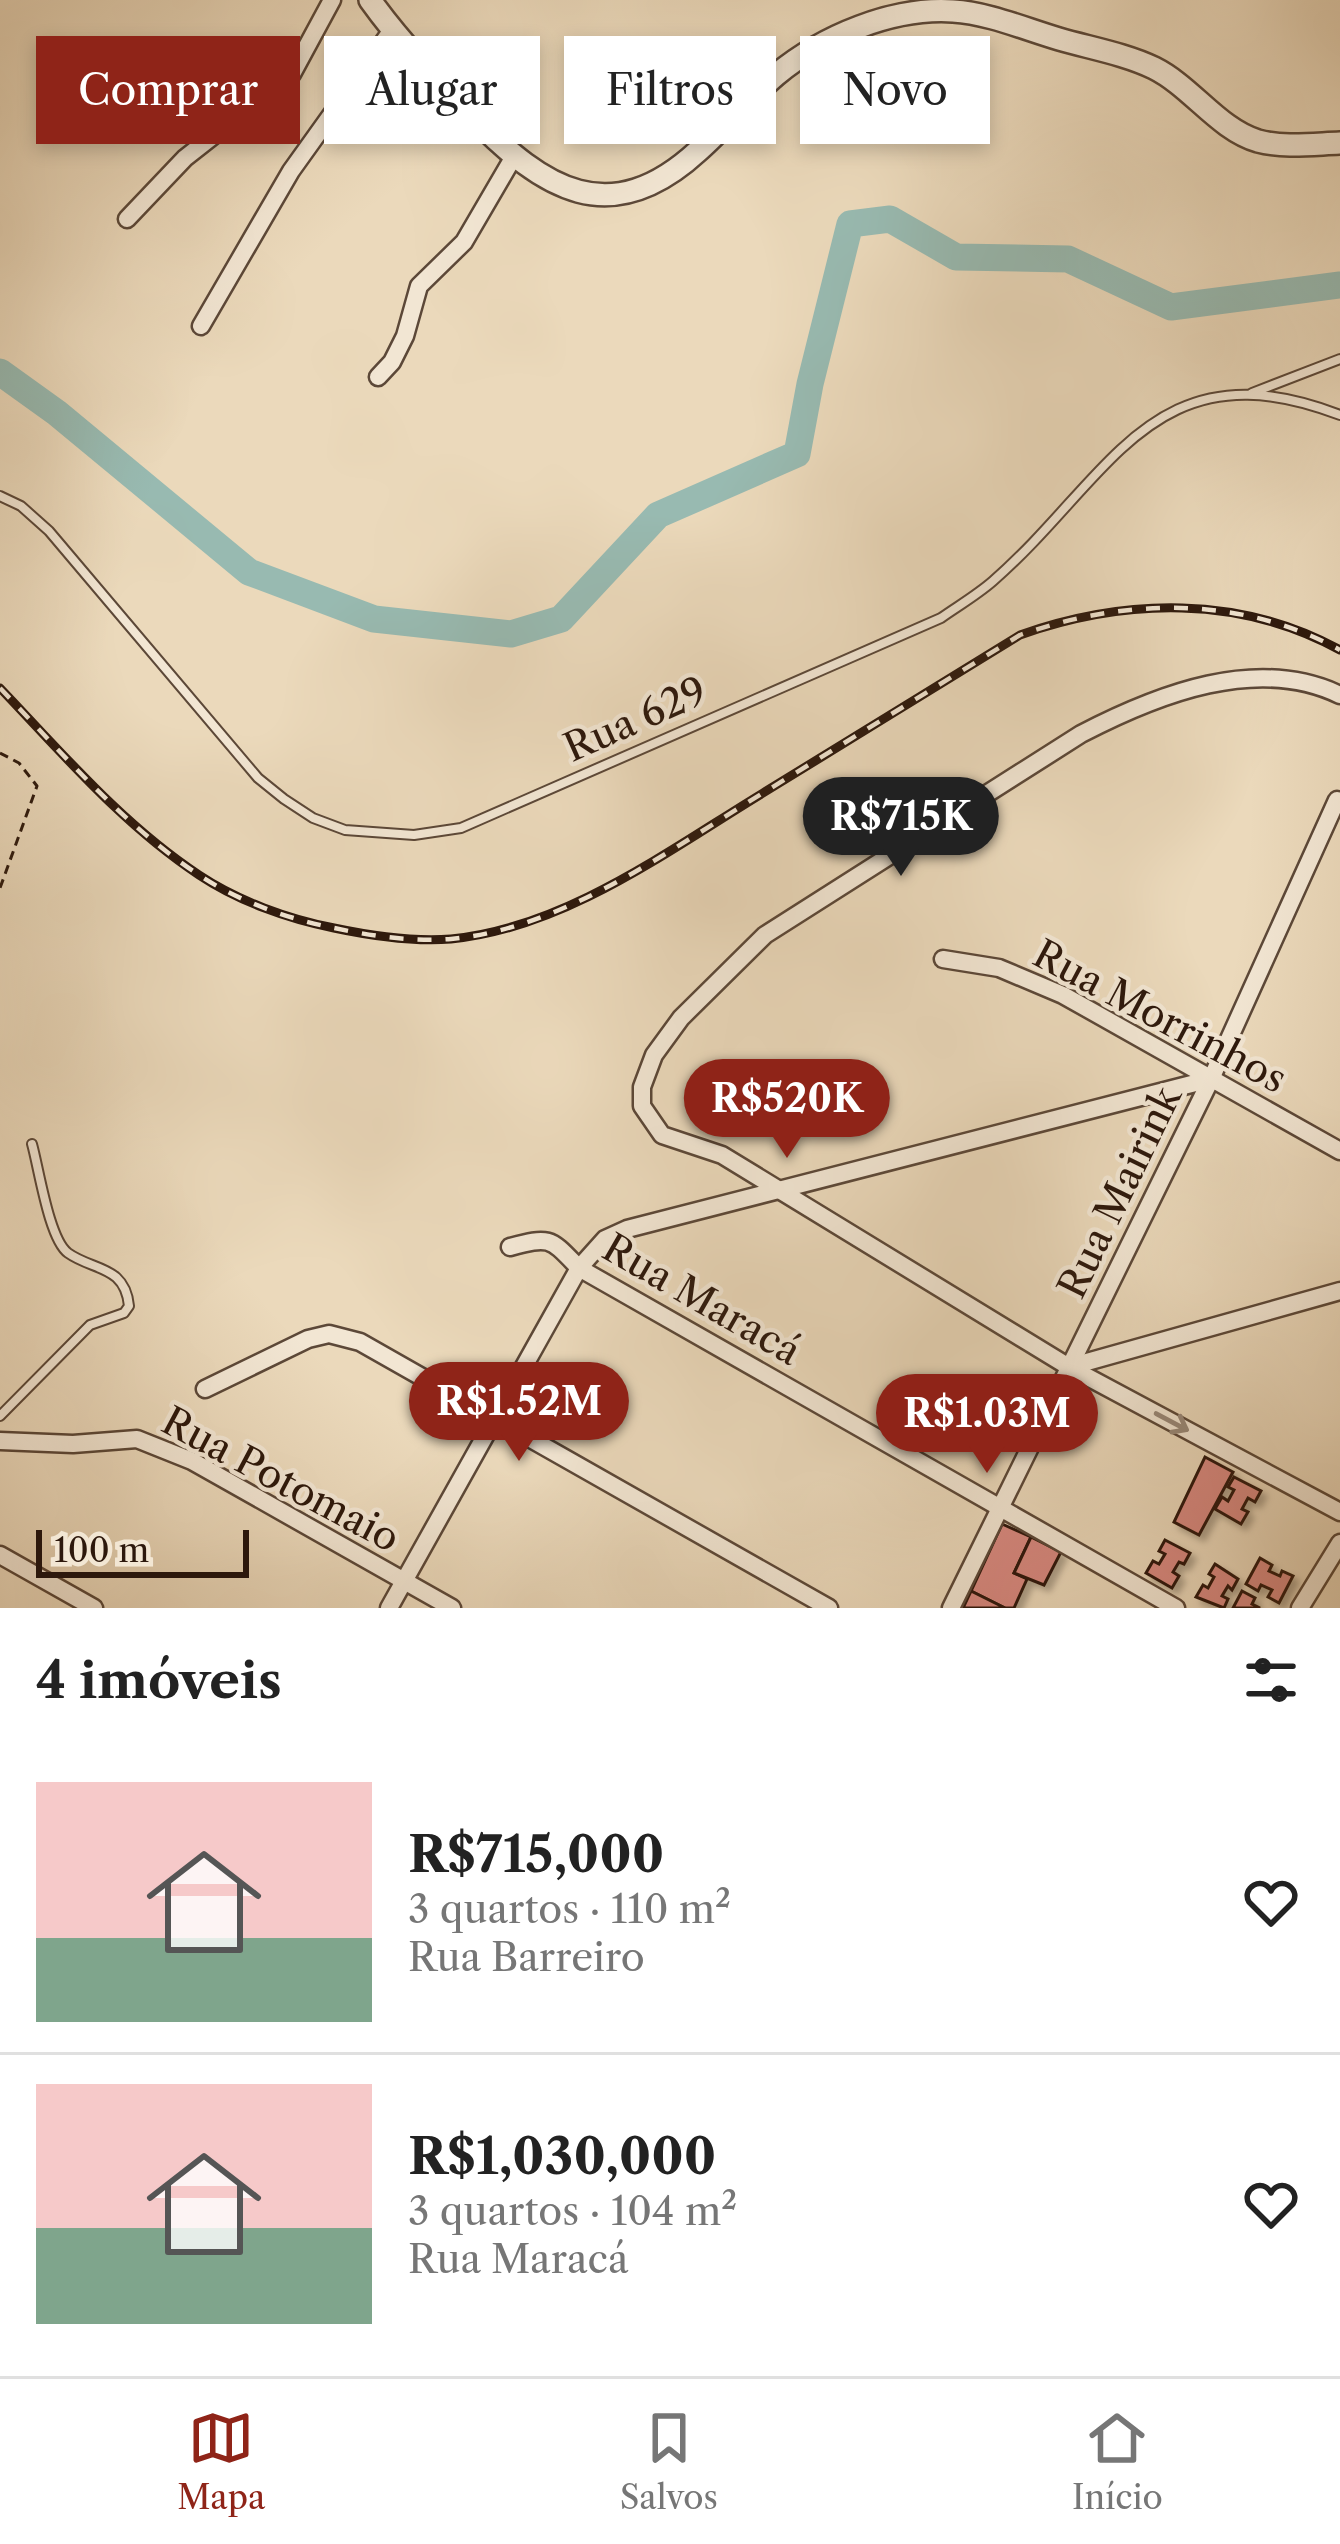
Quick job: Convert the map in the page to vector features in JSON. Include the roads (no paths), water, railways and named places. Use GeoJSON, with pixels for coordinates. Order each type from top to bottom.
{"type":"FeatureCollection","features":[{"type":"Feature","properties":{"kind":"street"},"geometry":{"type":"LineString","coordinates":[[127,219],[185,158],[292,74],[307,54],[332,0]]}},
{"type":"Feature","properties":{"kind":"street"},"geometry":{"type":"LineString","coordinates":[[370,0],[392,30],[513,158],[573,191],[620,194],[668,176],[777,74],[802,57],[879,21],[940,5],[1141,63],[1172,79],[1245,136],[1280,145],[1340,142]]}},
{"type":"Feature","properties":{"kind":"street"},"geometry":{"type":"LineString","coordinates":[[201,326],[291,171],[392,30]]}},
{"type":"Feature","properties":{"kind":"street"},"geometry":{"type":"LineString","coordinates":[[378,377],[405,336],[419,286],[464,242],[513,158]]}},
{"type":"Feature","properties":{"kind":"street"},"geometry":{"type":"LineString","coordinates":[[1340,695],[1320,686],[1262,678],[1179,692],[1135,706],[1081,734],[765,935],[721,975],[667,1036],[641,1087],[641,1106],[662,1136],[722,1155],[1069,1367],[1340,1512]]}},
{"type":"Feature","properties":{"kind":"street","name":"Rua Mairink"},"geometry":{"type":"LineString","coordinates":[[951,1608],[1211,1079],[1337,800]]}},
{"type":"Feature","properties":{"kind":"street","name":"Rua Morrinhos"},"geometry":{"type":"LineString","coordinates":[[943,959],[999,968],[1063,994],[1340,1151]]}},
{"type":"Feature","properties":{"kind":"street"},"geometry":{"type":"LineString","coordinates":[[389,1608],[579,1268],[605,1239],[627,1229],[1211,1079]]}},
{"type":"Feature","properties":{"kind":"street","name":"Rua Maracá"},"geometry":{"type":"LineString","coordinates":[[510,1247],[552,1240],[579,1268],[1175,1608]]}},
{"type":"Feature","properties":{"kind":"street"},"geometry":{"type":"LineString","coordinates":[[1069,1367],[1340,1291]]}},
{"type":"Feature","properties":{"kind":"street"},"geometry":{"type":"LineString","coordinates":[[205,1389],[308,1340],[328,1334],[361,1342],[829,1608]]}},
{"type":"Feature","properties":{"kind":"street","name":"Rua Potomaio"},"geometry":{"type":"LineString","coordinates":[[0,1441],[73,1444],[124,1438],[150,1442],[452,1608]]}},
{"type":"Feature","properties":{"kind":"street"},"geometry":{"type":"LineString","coordinates":[[1300,1608],[1340,1543]]}},
{"type":"Feature","properties":{"kind":"street"},"geometry":{"type":"LineString","coordinates":[[0,1556],[94,1608]]}},
{"type":"Feature","properties":{"kind":"lane"},"geometry":{"type":"LineString","coordinates":[[1249,394],[1339,362]]}},
{"type":"Feature","properties":{"kind":"lane","name":"Rua 629"},"geometry":{"type":"LineString","coordinates":[[0,496],[21,506],[49,531],[258,778],[313,818],[345,830],[414,835],[460,828],[941,618],[993,580],[1098,468],[1169,410],[1209,396],[1249,394],[1305,401],[1340,415]]}},
{"type":"Feature","properties":{"kind":"lane"},"geometry":{"type":"LineString","coordinates":[[0,1416],[90,1325],[124,1313],[129,1306],[128,1292],[108,1270],[70,1255],[58,1242],[32,1144]]}},
{"type":"Feature","properties":{"kind":"waterway"},"geometry":{"type":"LineString","coordinates":[[0,372],[57,413],[249,572],[374,619],[511,634],[561,619],[658,515],[797,454],[850,224],[890,219],[956,257],[1068,259],[1171,307],[1340,285]]}},
{"type":"Feature","properties":{"kind":"railway"},"geometry":{"type":"LineString","coordinates":[[0,688],[119,811],[214,884],[264,908],[317,924],[377,936],[436,940],[535,920],[614,883],[1020,635],[1100,614],[1182,608],[1263,619],[1340,650]]}}]}
